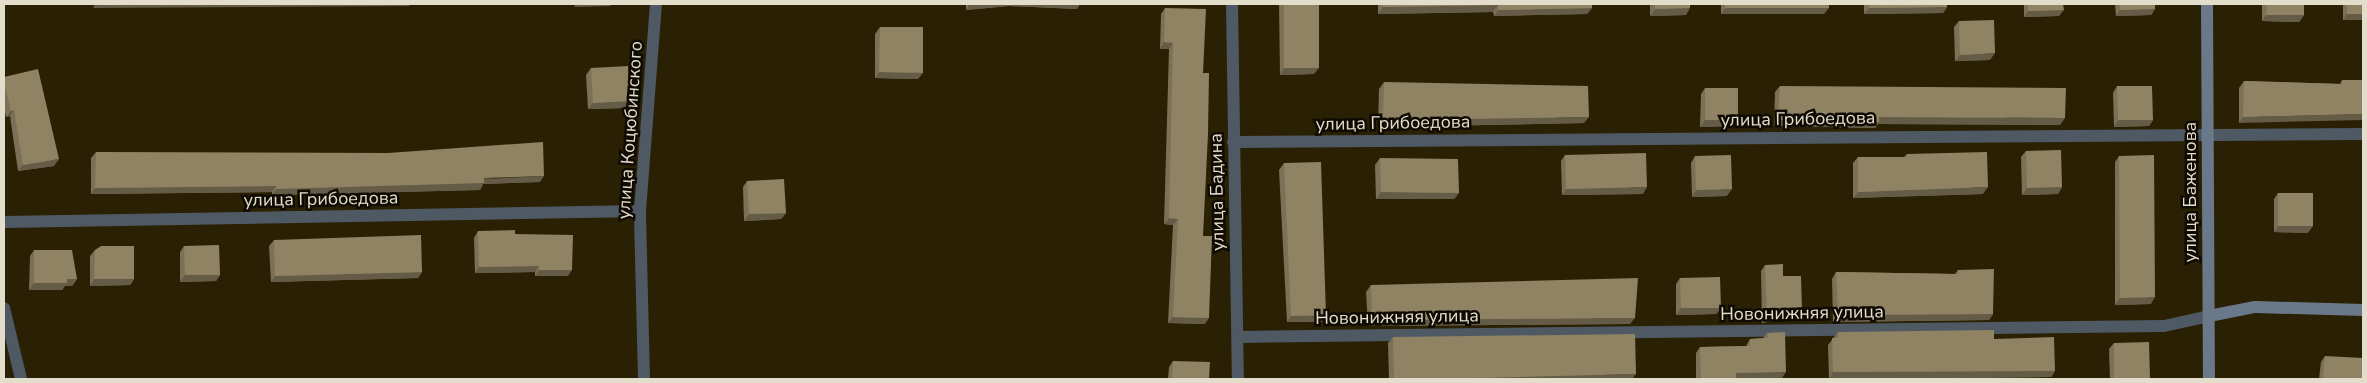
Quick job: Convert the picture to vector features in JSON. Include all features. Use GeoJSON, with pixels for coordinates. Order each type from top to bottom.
{"type":"FeatureCollection","features":[{"type":"Feature","properties":{"kind":"main road","name":"улица Баженова"},"geometry":{"type":"LineString","coordinates":[[2207,4],[2209,379]]}},
{"type":"Feature","properties":{"kind":"main road","name":"Новонижняя улица"},"geometry":{"type":"LineString","coordinates":[[2208,316],[2255,307],[2363,310]]}},
{"type":"Feature","properties":{"kind":"street","name":"улица Коцюбинского"},"geometry":{"type":"LineString","coordinates":[[644,379],[640,211],[656,4]]}},
{"type":"Feature","properties":{"kind":"street","name":"улица Бадина"},"geometry":{"type":"LineString","coordinates":[[1232,4],[1238,379]]}},
{"type":"Feature","properties":{"kind":"street","name":"улица Грибоедова"},"geometry":{"type":"LineString","coordinates":[[1233,142],[2208,133],[2363,134]]}},
{"type":"Feature","properties":{"kind":"street","name":"улица Грибоедова"},"geometry":{"type":"LineString","coordinates":[[4,222],[640,211]]}},
{"type":"Feature","properties":{"kind":"street"},"geometry":{"type":"LineString","coordinates":[[4,308],[21,379]]}},
{"type":"Feature","properties":{"kind":"street","name":"Новонижняя улица"},"geometry":{"type":"LineString","coordinates":[[1238,337],[2164,326],[2208,316]]}},
{"type":"Feature","properties":{"kind":"building"},"geometry":{"type":"Polygon","coordinates":[[[1284,4],[1319,4],[1319,68],[1284,68],[1284,4]]]}},
{"type":"Feature","properties":{"kind":"building"},"geometry":{"type":"Polygon","coordinates":[[[1382,4],[1592,4],[1592,8],[1498,10],[1498,5],[1383,7],[1382,4]]]}},
{"type":"Feature","properties":{"kind":"building"},"geometry":{"type":"Polygon","coordinates":[[[1655,4],[1690,4],[1690,8],[1655,9],[1655,4]]]}},
{"type":"Feature","properties":{"kind":"building"},"geometry":{"type":"Polygon","coordinates":[[[1725,4],[1829,4],[1829,8],[1725,8],[1725,4]]]}},
{"type":"Feature","properties":{"kind":"building"},"geometry":{"type":"Polygon","coordinates":[[[1868,4],[1947,4],[1947,7],[1869,8],[1868,4]]]}},
{"type":"Feature","properties":{"kind":"building"},"geometry":{"type":"Polygon","coordinates":[[[2028,4],[2063,4],[2064,10],[2028,11],[2028,4]]]}},
{"type":"Feature","properties":{"kind":"building"},"geometry":{"type":"Polygon","coordinates":[[[2120,4],[2155,4],[2155,9],[2120,10],[2120,4]]]}},
{"type":"Feature","properties":{"kind":"building"},"geometry":{"type":"Polygon","coordinates":[[[2267,4],[2304,4],[2304,15],[2266,15],[2267,4]]]}},
{"type":"Feature","properties":{"kind":"building"},"geometry":{"type":"Polygon","coordinates":[[[2347,4],[2363,4],[2363,14],[2347,14],[2347,4]]]}},
{"type":"Feature","properties":{"kind":"building"},"geometry":{"type":"Polygon","coordinates":[[[1165,8],[1206,9],[1203,73],[1209,73],[1203,236],[1212,236],[1209,318],[1173,317],[1178,219],[1169,218],[1173,43],[1164,42],[1165,8]]]}},
{"type":"Feature","properties":{"kind":"building"},"geometry":{"type":"Polygon","coordinates":[[[1994,20],[1995,53],[1960,55],[1959,21],[1994,20]]]}},
{"type":"Feature","properties":{"kind":"building"},"geometry":{"type":"Polygon","coordinates":[[[880,27],[923,27],[923,73],[879,72],[880,27]]]}},
{"type":"Feature","properties":{"kind":"building"},"geometry":{"type":"Polygon","coordinates":[[[628,66],[630,101],[593,103],[591,68],[628,66]]]}},
{"type":"Feature","properties":{"kind":"building"},"geometry":{"type":"Polygon","coordinates":[[[38,69],[59,159],[23,165],[14,110],[11,111],[4,77],[38,69]]]}},
{"type":"Feature","properties":{"kind":"building"},"geometry":{"type":"Polygon","coordinates":[[[2342,80],[2363,80],[2363,114],[2243,117],[2244,81],[2342,84],[2342,80]]]}},
{"type":"Feature","properties":{"kind":"building"},"geometry":{"type":"Polygon","coordinates":[[[1384,82],[1588,86],[1589,117],[1383,120],[1384,82]]]}},
{"type":"Feature","properties":{"kind":"building"},"geometry":{"type":"Polygon","coordinates":[[[1780,86],[2066,88],[2065,118],[1879,117],[1879,122],[1778,120],[1780,86]]]}},
{"type":"Feature","properties":{"kind":"building"},"geometry":{"type":"Polygon","coordinates":[[[2117,86],[2152,86],[2153,120],[2118,120],[2117,86]]]}},
{"type":"Feature","properties":{"kind":"building"},"geometry":{"type":"Polygon","coordinates":[[[1705,88],[1738,88],[1738,120],[1705,120],[1705,88]]]}},
{"type":"Feature","properties":{"kind":"building"},"geometry":{"type":"Polygon","coordinates":[[[543,142],[544,176],[484,178],[484,183],[277,189],[276,186],[95,188],[96,152],[388,153],[543,142]]]}},
{"type":"Feature","properties":{"kind":"building"},"geometry":{"type":"Polygon","coordinates":[[[2061,150],[2062,187],[2027,188],[2026,151],[2061,150]]]}},
{"type":"Feature","properties":{"kind":"building"},"geometry":{"type":"Polygon","coordinates":[[[1987,152],[1988,187],[1858,192],[1858,157],[1907,157],[1907,154],[1987,152]]]}},
{"type":"Feature","properties":{"kind":"building"},"geometry":{"type":"Polygon","coordinates":[[[1646,153],[1647,187],[1566,189],[1565,155],[1646,153]]]}},
{"type":"Feature","properties":{"kind":"building"},"geometry":{"type":"Polygon","coordinates":[[[1731,155],[1732,189],[1696,190],[1695,156],[1731,155]]]}},
{"type":"Feature","properties":{"kind":"building"},"geometry":{"type":"Polygon","coordinates":[[[2154,155],[2155,297],[2120,298],[2119,156],[2154,155]]]}},
{"type":"Feature","properties":{"kind":"building"},"geometry":{"type":"Polygon","coordinates":[[[1380,158],[1458,159],[1459,193],[1381,192],[1380,158]]]}},
{"type":"Feature","properties":{"kind":"building"},"geometry":{"type":"Polygon","coordinates":[[[1321,162],[1326,315],[1291,316],[1284,163],[1321,162]]]}},
{"type":"Feature","properties":{"kind":"building"},"geometry":{"type":"Polygon","coordinates":[[[784,179],[786,213],[749,214],[747,181],[784,179]]]}},
{"type":"Feature","properties":{"kind":"building"},"geometry":{"type":"Polygon","coordinates":[[[2278,193],[2313,193],[2313,226],[2278,226],[2278,193]]]}},
{"type":"Feature","properties":{"kind":"building"},"geometry":{"type":"Polygon","coordinates":[[[515,230],[515,234],[573,235],[572,270],[539,270],[539,266],[479,267],[478,231],[515,230]]]}},
{"type":"Feature","properties":{"kind":"building"},"geometry":{"type":"Polygon","coordinates":[[[421,235],[422,272],[275,276],[274,240],[421,235]]]}},
{"type":"Feature","properties":{"kind":"building"},"geometry":{"type":"Polygon","coordinates":[[[219,245],[220,275],[185,275],[184,246],[219,245]]]}},
{"type":"Feature","properties":{"kind":"building"},"geometry":{"type":"Polygon","coordinates":[[[101,246],[134,246],[134,279],[94,279],[95,250],[101,246]]]}},
{"type":"Feature","properties":{"kind":"building"},"geometry":{"type":"Polygon","coordinates":[[[34,250],[72,250],[77,279],[67,279],[67,283],[34,283],[34,250]]]}},
{"type":"Feature","properties":{"kind":"building"},"geometry":{"type":"Polygon","coordinates":[[[1783,264],[1783,276],[1801,276],[1802,310],[1767,316],[1765,265],[1783,264]]]}},
{"type":"Feature","properties":{"kind":"building"},"geometry":{"type":"Polygon","coordinates":[[[1994,269],[1993,314],[1838,315],[1836,272],[1958,274],[1958,270],[1994,269]]]}},
{"type":"Feature","properties":{"kind":"building"},"geometry":{"type":"Polygon","coordinates":[[[1720,277],[1721,308],[1681,308],[1680,278],[1720,277]]]}},
{"type":"Feature","properties":{"kind":"building"},"geometry":{"type":"Polygon","coordinates":[[[1638,278],[1635,318],[1372,320],[1371,285],[1638,278]]]}},
{"type":"Feature","properties":{"kind":"building"},"geometry":{"type":"Polygon","coordinates":[[[1994,330],[1994,339],[2054,337],[2055,371],[1833,372],[1832,338],[1838,338],[1838,332],[1994,330]]]}},
{"type":"Feature","properties":{"kind":"building"},"geometry":{"type":"Polygon","coordinates":[[[1785,332],[1786,372],[1736,373],[1736,379],[1701,379],[1700,347],[1750,346],[1750,339],[1768,338],[1767,333],[1785,332]]]}},
{"type":"Feature","properties":{"kind":"building"},"geometry":{"type":"Polygon","coordinates":[[[1635,334],[1636,374],[1394,379],[1393,337],[1635,334]]]}},
{"type":"Feature","properties":{"kind":"building"},"geometry":{"type":"Polygon","coordinates":[[[2149,342],[2150,379],[2114,379],[2114,343],[2149,342]]]}},
{"type":"Feature","properties":{"kind":"building"},"geometry":{"type":"Polygon","coordinates":[[[2325,356],[2363,358],[2363,379],[2323,379],[2325,356]]]}},
{"type":"Feature","properties":{"kind":"building"},"geometry":{"type":"Polygon","coordinates":[[[1173,361],[1210,362],[1209,379],[1172,379],[1173,361]]]}}]}
